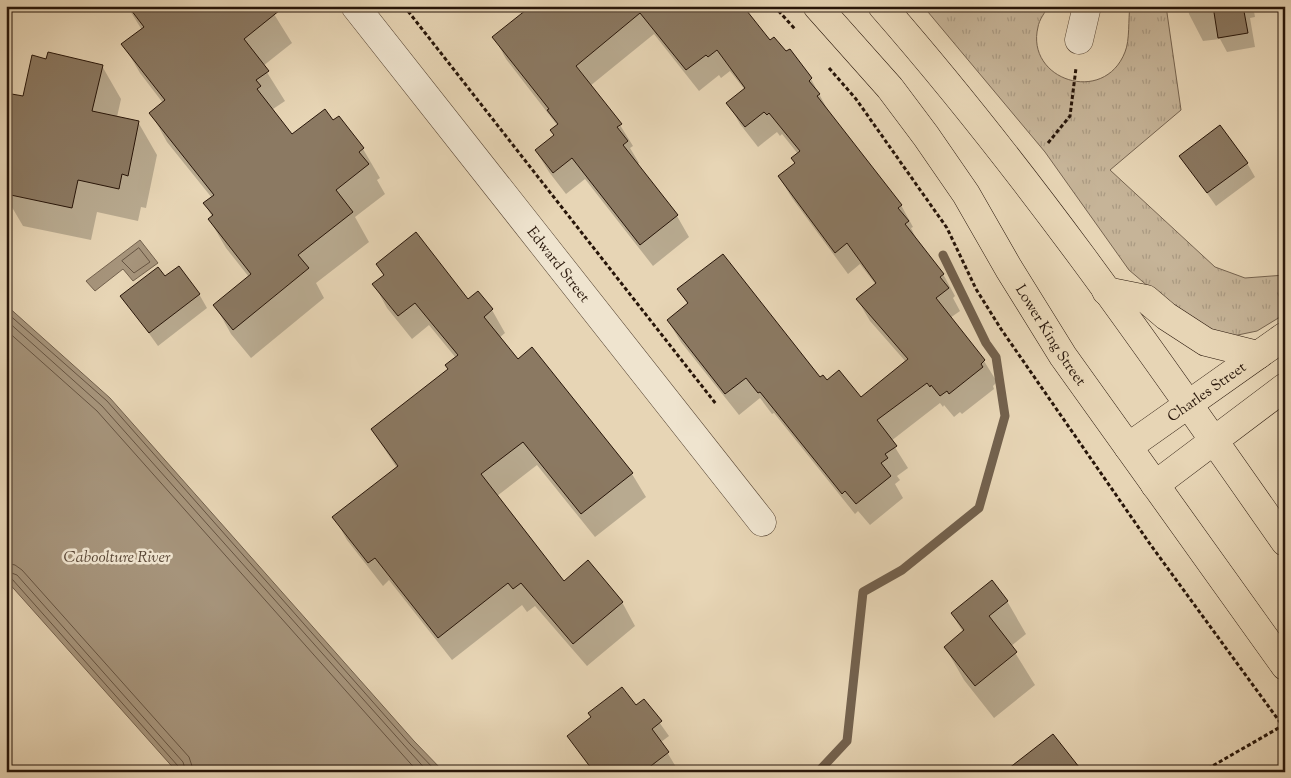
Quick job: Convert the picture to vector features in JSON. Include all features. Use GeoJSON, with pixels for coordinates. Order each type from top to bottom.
{"type":"FeatureCollection","features":[{"type":"Feature","properties":{"kind":"main road","name":"Lower King Street"},"geometry":{"type":"LineString","coordinates":[[817,6],[890,88],[926,136],[966,194],[1009,269],[1063,356],[1285,666]]}},
{"type":"Feature","properties":{"kind":"main road"},"geometry":{"type":"LineString","coordinates":[[882,6],[958,95],[1010,160],[1190,405],[1285,542]]}},
{"type":"Feature","properties":{"kind":"main road"},"geometry":{"type":"LineString","coordinates":[[1106,291],[1146,299],[1166,316],[1206,342],[1258,355]]}},
{"type":"Feature","properties":{"kind":"main road","name":"Charles Street"},"geometry":{"type":"LineString","coordinates":[[1128,447],[1285,336]]}},
{"type":"Feature","properties":{"kind":"main road"},"geometry":{"type":"LineString","coordinates":[[1155,485],[1285,387]]}},
{"type":"Feature","properties":{"kind":"street","name":"Edward Street"},"geometry":{"type":"LineString","coordinates":[[355,6],[762,522]]}},
{"type":"Feature","properties":{"kind":"street"},"geometry":{"type":"LineString","coordinates":[[1079,40],[1087,6]]}},
{"type":"Feature","properties":{"kind":"path"},"geometry":{"type":"LineString","coordinates":[[404,6],[716,404]]}},
{"type":"Feature","properties":{"kind":"path"},"geometry":{"type":"LineString","coordinates":[[1048,143],[1070,116],[1079,40]]}},
{"type":"Feature","properties":{"kind":"path"},"geometry":{"type":"LineString","coordinates":[[1202,772],[1282,726]]}},
{"type":"Feature","properties":{"kind":"path"},"geometry":{"type":"LineString","coordinates":[[1273,772],[1285,762]]}},
{"type":"Feature","properties":{"kind":"green space"},"geometry":{"type":"Polygon","coordinates":[[[923,6],[1049,6],[1038,27],[1037,46],[1043,61],[1054,72],[1069,80],[1085,82],[1101,78],[1115,69],[1127,47],[1130,6],[1166,6],[1181,110],[1110,170],[1215,267],[1245,278],[1285,275],[1285,314],[1257,331],[1233,336],[1202,326],[1163,299],[1129,270],[1045,152],[923,6]]]}},
{"type":"Feature","properties":{"kind":"water"},"geometry":{"type":"Polygon","coordinates":[[[140,240],[158,263],[133,281],[123,269],[95,291],[86,281],[140,240]]]}},
{"type":"Feature","properties":{"kind":"water","name":"Caboolture River"},"geometry":{"type":"Polygon","coordinates":[[[6,305],[110,398],[414,741],[444,772],[177,772],[6,580],[6,305]]]}},
{"type":"Feature","properties":{"kind":"building"},"geometry":{"type":"Polygon","coordinates":[[[128,6],[285,6],[244,39],[269,71],[256,80],[261,86],[257,89],[292,134],[325,109],[333,120],[339,116],[364,148],[359,152],[369,164],[336,190],[353,212],[298,255],[309,268],[233,330],[213,305],[251,274],[208,219],[213,215],[203,203],[214,195],[149,113],[165,100],[121,44],[144,27],[128,6]]]}},
{"type":"Feature","properties":{"kind":"building"},"geometry":{"type":"Polygon","coordinates":[[[531,6],[743,6],[770,40],[774,37],[786,51],[790,49],[812,78],[809,81],[820,94],[817,96],[902,205],[898,208],[909,221],[905,224],[944,274],[940,277],[949,288],[936,298],[985,360],[981,364],[983,367],[949,394],[947,391],[940,396],[927,383],[877,420],[897,446],[885,454],[888,458],[881,463],[891,476],[856,504],[845,491],[842,494],[760,392],[758,393],[746,378],[725,394],[667,320],[688,303],[677,289],[723,254],[820,377],[823,375],[827,380],[839,370],[861,397],[908,359],[856,299],[876,283],[847,243],[835,253],[778,176],[795,163],[791,158],[800,151],[769,113],[767,115],[764,112],[745,127],[726,103],[745,88],[717,50],[708,57],[706,55],[686,70],[640,13],[576,66],[622,124],[617,127],[628,141],[623,145],[678,215],[640,245],[572,158],[553,173],[535,150],[554,135],[550,130],[558,124],[547,110],[549,109],[492,37],[531,6]]]}},
{"type":"Feature","properties":{"kind":"building"},"geometry":{"type":"Polygon","coordinates":[[[1213,6],[1243,6],[1248,33],[1218,38],[1213,6]]]}},
{"type":"Feature","properties":{"kind":"building"},"geometry":{"type":"Polygon","coordinates":[[[48,52],[103,65],[92,111],[139,121],[128,176],[122,174],[119,189],[78,180],[72,208],[6,194],[6,93],[23,96],[32,55],[46,59],[48,52]]]}},
{"type":"Feature","properties":{"kind":"building"},"geometry":{"type":"Polygon","coordinates":[[[1220,125],[1248,163],[1207,193],[1179,156],[1220,125]]]}},
{"type":"Feature","properties":{"kind":"building"},"geometry":{"type":"Polygon","coordinates":[[[416,232],[468,299],[478,291],[493,309],[484,317],[518,359],[532,347],[633,473],[581,514],[523,442],[481,474],[564,581],[588,560],[623,602],[573,644],[521,583],[513,589],[508,583],[438,638],[375,558],[368,563],[332,517],[398,466],[371,429],[448,369],[445,365],[458,355],[415,303],[398,316],[372,284],[384,275],[376,264],[416,232]]]}},
{"type":"Feature","properties":{"kind":"building"},"geometry":{"type":"Polygon","coordinates":[[[179,266],[200,294],[149,333],[120,296],[158,267],[165,276],[179,266]]]}},
{"type":"Feature","properties":{"kind":"building"},"geometry":{"type":"Polygon","coordinates":[[[992,580],[1008,601],[989,616],[1017,652],[975,686],[944,647],[964,630],[951,613],[992,580]]]}},
{"type":"Feature","properties":{"kind":"building"},"geometry":{"type":"Polygon","coordinates":[[[622,687],[636,705],[644,699],[662,721],[652,729],[669,752],[643,772],[594,772],[567,736],[591,717],[588,713],[622,687]]]}},
{"type":"Feature","properties":{"kind":"building"},"geometry":{"type":"Polygon","coordinates":[[[1053,734],[1083,772],[1004,772],[1053,734]]]}},
{"type":"Feature","properties":{"kind":"waterway"},"geometry":{"type":"LineString","coordinates":[[818,772],[847,741],[863,592],[902,570],[979,508],[1005,416],[996,357],[986,343],[943,255]]}}]}
